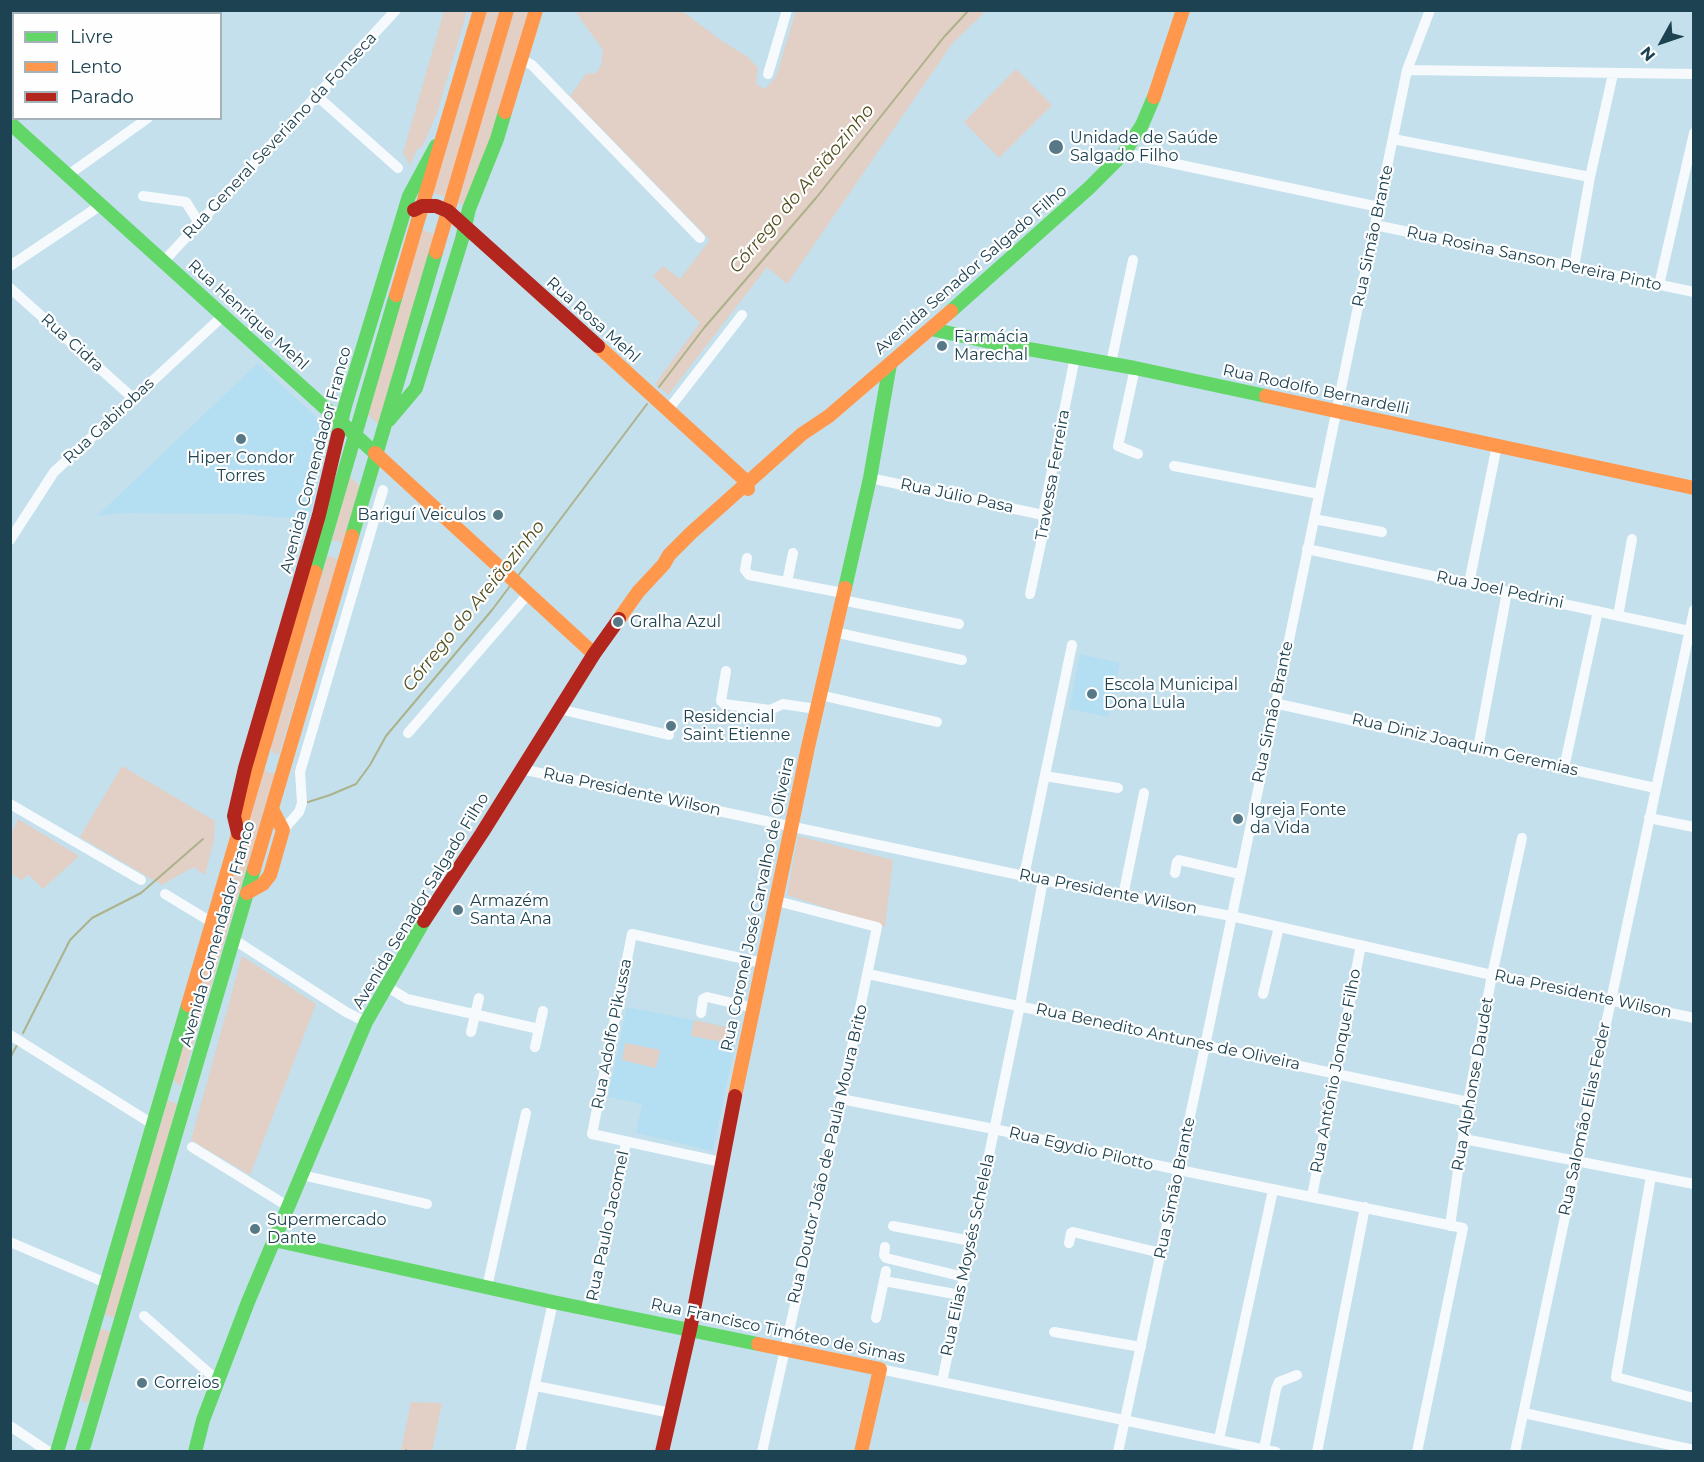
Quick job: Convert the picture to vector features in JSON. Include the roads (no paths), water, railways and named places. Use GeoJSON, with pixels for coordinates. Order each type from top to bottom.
{"type":"FeatureCollection","features":[{"type":"Feature","properties":{"kind":"main road","name":"Avenida Comendador Franco"},"geometry":{"type":"LineString","coordinates":[[57,1452],[168,1081],[238,833],[480,10]]}},
{"type":"Feature","properties":{"kind":"main road","name":"Avenida Comendador Franco"},"geometry":{"type":"LineString","coordinates":[[84,1446],[507,10]]}},
{"type":"Feature","properties":{"kind":"main road","name":"Avenida Comendador Franco"},"geometry":{"type":"LineString","coordinates":[[385,425],[416,388],[473,194],[497,139],[536,10]]}},
{"type":"Feature","properties":{"kind":"main road","name":"Avenida Senador Salgado Filho"},"geometry":{"type":"LineString","coordinates":[[195,1452],[203,1420],[248,1302],[366,1022],[434,904],[594,654],[638,592],[664,564],[669,555],[748,487],[802,434],[829,416],[931,328],[1089,188],[1124,153],[1142,125],[1154,96],[1183,10]]}},
{"type":"Feature","properties":{"kind":"main road","name":"Rua Henrique Mehl"},"geometry":{"type":"LineString","coordinates":[[10,123],[224,315],[594,654]]}},
{"type":"Feature","properties":{"kind":"main road","name":"Avenida Comendador Franco"},"geometry":{"type":"LineString","coordinates":[[238,833],[234,816],[245,768],[317,522],[340,422],[409,196],[442,137]]}},
{"type":"Feature","properties":{"kind":"main road","name":"Rua Rosa Mehl"},"geometry":{"type":"LineString","coordinates":[[422,206],[436,206],[448,211],[465,225],[668,410],[748,487]]}},
{"type":"Feature","properties":{"kind":"main road"},"geometry":{"type":"LineString","coordinates":[[401,220],[422,206]]}},
{"type":"Feature","properties":{"kind":"main road","name":"Rua Rodolfo Bernardelli"},"geometry":{"type":"LineString","coordinates":[[931,328],[996,343],[1135,368],[1694,488]]}},
{"type":"Feature","properties":{"kind":"main road","name":"Rua Coronel José Carvalho de Oliveira"},"geometry":{"type":"LineString","coordinates":[[662,1452],[690,1330],[721,1162],[818,702],[870,478],[890,364]]}},
{"type":"Feature","properties":{"kind":"main road"},"geometry":{"type":"LineString","coordinates":[[322,549],[330,547],[338,549],[345,555],[344,562]]}},
{"type":"Feature","properties":{"kind":"main road"},"geometry":{"type":"LineString","coordinates":[[261,755],[265,763],[273,767],[280,767],[285,763]]}},
{"type":"Feature","properties":{"kind":"main road"},"geometry":{"type":"LineString","coordinates":[[247,894],[263,884],[270,875],[283,830],[272,809]]}},
{"type":"Feature","properties":{"kind":"main road"},"geometry":{"type":"LineString","coordinates":[[168,1081],[169,1090],[175,1096],[184,1095],[189,1090]]}},
{"type":"Feature","properties":{"kind":"main road","name":"Rua Francisco Timóteo de Simas"},"geometry":{"type":"LineString","coordinates":[[274,1240],[553,1302],[880,1369]]}},
{"type":"Feature","properties":{"kind":"main road"},"geometry":{"type":"LineString","coordinates":[[861,1452],[880,1369]]}},
{"type":"Feature","properties":{"kind":"main road"},"geometry":{"type":"LineString","coordinates":[[74,1395],[76,1403],[83,1408],[90,1408],[96,1404]]}},
{"type":"Feature","properties":{"kind":"main road"},"geometry":{"type":"LineString","coordinates":[[64,1429],[71,1424],[79,1425],[86,1434],[84,1446]]}},
{"type":"Feature","properties":{"kind":"street","name":"Rua General Severiano da Fonseca"},"geometry":{"type":"LineString","coordinates":[[164,261],[396,10]]}},
{"type":"Feature","properties":{"kind":"street"},"geometry":{"type":"LineString","coordinates":[[768,74],[788,10]]}},
{"type":"Feature","properties":{"kind":"street","name":"Rua Simão Brante"},"geometry":{"type":"LineString","coordinates":[[1118,1452],[1205,1046],[1407,70],[1430,10]]}},
{"type":"Feature","properties":{"kind":"street"},"geometry":{"type":"LineString","coordinates":[[521,59],[532,65],[700,238]]}},
{"type":"Feature","properties":{"kind":"street"},"geometry":{"type":"LineString","coordinates":[[1407,70],[1694,74]]}},
{"type":"Feature","properties":{"kind":"street"},"geometry":{"type":"LineString","coordinates":[[1574,267],[1590,177],[1613,74]]}},
{"type":"Feature","properties":{"kind":"street"},"geometry":{"type":"LineString","coordinates":[[317,96],[398,168]]}},
{"type":"Feature","properties":{"kind":"street"},"geometry":{"type":"LineString","coordinates":[[68,175],[145,120]]}},
{"type":"Feature","properties":{"kind":"street"},"geometry":{"type":"LineString","coordinates":[[1659,285],[1694,133]]}},
{"type":"Feature","properties":{"kind":"street"},"geometry":{"type":"LineString","coordinates":[[1393,139],[1590,177]]}},
{"type":"Feature","properties":{"kind":"street"},"geometry":{"type":"LineString","coordinates":[[1124,153],[1379,207]]}},
{"type":"Feature","properties":{"kind":"street"},"geometry":{"type":"LineString","coordinates":[[142,196],[186,202],[199,223]]}},
{"type":"Feature","properties":{"kind":"street"},"geometry":{"type":"LineString","coordinates":[[10,266],[101,204]]}},
{"type":"Feature","properties":{"kind":"street","name":"Rua Rosina Sanson Pereira Pinto"},"geometry":{"type":"LineString","coordinates":[[1375,225],[1694,292]]}},
{"type":"Feature","properties":{"kind":"street"},"geometry":{"type":"LineString","coordinates":[[1111,363],[1133,260]]}},
{"type":"Feature","properties":{"kind":"street","name":"Rua Cidra"},"geometry":{"type":"LineString","coordinates":[[10,288],[134,399]]}},
{"type":"Feature","properties":{"kind":"street","name":"Rua Gabirobas"},"geometry":{"type":"LineString","coordinates":[[10,540],[54,472],[224,315]]}},
{"type":"Feature","properties":{"kind":"street"},"geometry":{"type":"LineString","coordinates":[[668,410],[742,315]]}},
{"type":"Feature","properties":{"kind":"street","name":"Travessa Ferreira"},"geometry":{"type":"LineString","coordinates":[[1030,594],[1044,528],[1043,515],[1075,357]]}},
{"type":"Feature","properties":{"kind":"street"},"geometry":{"type":"LineString","coordinates":[[1135,368],[1118,446],[1138,453]]}},
{"type":"Feature","properties":{"kind":"street"},"geometry":{"type":"LineString","coordinates":[[1469,584],[1497,445]]}},
{"type":"Feature","properties":{"kind":"street"},"geometry":{"type":"LineString","coordinates":[[1174,466],[1319,494]]}},
{"type":"Feature","properties":{"kind":"street","name":"Rua Júlio Pasa"},"geometry":{"type":"LineString","coordinates":[[870,478],[1043,515]]}},
{"type":"Feature","properties":{"kind":"street","name":"Avenida Comendador Franco"},"geometry":{"type":"LineString","coordinates":[[283,830],[299,812],[302,803],[300,772],[383,490]]}},
{"type":"Feature","properties":{"kind":"street"},"geometry":{"type":"LineString","coordinates":[[1314,519],[1382,532]]}},
{"type":"Feature","properties":{"kind":"street"},"geometry":{"type":"LineString","coordinates":[[1618,616],[1632,539]]}},
{"type":"Feature","properties":{"kind":"street","name":"Rua Joel Pedrini"},"geometry":{"type":"LineString","coordinates":[[1307,549],[1691,631]]}},
{"type":"Feature","properties":{"kind":"street"},"geometry":{"type":"LineString","coordinates":[[787,582],[793,553]]}},
{"type":"Feature","properties":{"kind":"street"},"geometry":{"type":"LineString","coordinates":[[747,558],[745,570],[747,574],[958,624]]}},
{"type":"Feature","properties":{"kind":"street"},"geometry":{"type":"LineString","coordinates":[[408,733],[519,585]]}},
{"type":"Feature","properties":{"kind":"street"},"geometry":{"type":"LineString","coordinates":[[1478,748],[1507,592]]}},
{"type":"Feature","properties":{"kind":"street","name":"Rua Salomão Elias Feder"},"geometry":{"type":"LineString","coordinates":[[1515,1452],[1694,610]]}},
{"type":"Feature","properties":{"kind":"street"},"geometry":{"type":"LineString","coordinates":[[1564,768],[1598,611]]}},
{"type":"Feature","properties":{"kind":"street"},"geometry":{"type":"LineString","coordinates":[[834,632],[962,660]]}},
{"type":"Feature","properties":{"kind":"street"},"geometry":{"type":"LineString","coordinates":[[1024,876],[1072,645]]}},
{"type":"Feature","properties":{"kind":"street"},"geometry":{"type":"LineString","coordinates":[[726,671],[721,701],[724,704],[770,710],[783,704],[818,702],[937,722]]}},
{"type":"Feature","properties":{"kind":"street","name":"Rua Diniz Joaquim Geremias"},"geometry":{"type":"LineString","coordinates":[[1275,703],[1655,788]]}},
{"type":"Feature","properties":{"kind":"street"},"geometry":{"type":"LineString","coordinates":[[559,709],[669,735]]}},
{"type":"Feature","properties":{"kind":"street","name":"Rua Presidente Wilson"},"geometry":{"type":"LineString","coordinates":[[521,769],[1043,880],[1231,916],[1693,1018]]}},
{"type":"Feature","properties":{"kind":"street"},"geometry":{"type":"LineString","coordinates":[[1045,776],[1119,788]]}},
{"type":"Feature","properties":{"kind":"street"},"geometry":{"type":"LineString","coordinates":[[1123,896],[1144,793]]}},
{"type":"Feature","properties":{"kind":"street"},"geometry":{"type":"LineString","coordinates":[[10,804],[141,880]]}},
{"type":"Feature","properties":{"kind":"street"},"geometry":{"type":"LineString","coordinates":[[1649,818],[1694,827]]}},
{"type":"Feature","properties":{"kind":"street","name":"Rua Alphonse Daudet"},"geometry":{"type":"LineString","coordinates":[[1450,1226],[1468,1102],[1492,975],[1522,838]]}},
{"type":"Feature","properties":{"kind":"street"},"geometry":{"type":"LineString","coordinates":[[1175,873],[1179,860],[1239,874]]}},
{"type":"Feature","properties":{"kind":"street","name":"Rua Elias Moysés Schelela"},"geometry":{"type":"LineString","coordinates":[[942,1382],[1020,1005],[1043,880]]}},
{"type":"Feature","properties":{"kind":"street"},"geometry":{"type":"LineString","coordinates":[[165,894],[213,923]]}},
{"type":"Feature","properties":{"kind":"street","name":"Rua Doutor João de Paula Moura Brito"},"geometry":{"type":"LineString","coordinates":[[762,1452],[877,927],[777,902]]}},
{"type":"Feature","properties":{"kind":"street"},"geometry":{"type":"LineString","coordinates":[[1263,994],[1279,927]]}},
{"type":"Feature","properties":{"kind":"street","name":"Rua Adolfo Pikussa"},"geometry":{"type":"LineString","coordinates":[[626,1143],[592,1134],[632,934],[763,963]]}},
{"type":"Feature","properties":{"kind":"street"},"geometry":{"type":"LineString","coordinates":[[233,939],[346,1012],[366,1022]]}},
{"type":"Feature","properties":{"kind":"street","name":"Rua Antônio Jonque Filho"},"geometry":{"type":"LineString","coordinates":[[1312,1196],[1361,945]]}},
{"type":"Feature","properties":{"kind":"street","name":"Rua Benedito Antunes de Oliveira"},"geometry":{"type":"LineString","coordinates":[[868,974],[1468,1102]]}},
{"type":"Feature","properties":{"kind":"street"},"geometry":{"type":"LineString","coordinates":[[386,986],[406,999],[539,1029]]}},
{"type":"Feature","properties":{"kind":"street"},"geometry":{"type":"LineString","coordinates":[[700,1012],[703,999],[707,997],[754,1008]]}},
{"type":"Feature","properties":{"kind":"street"},"geometry":{"type":"LineString","coordinates":[[471,1032],[479,998]]}},
{"type":"Feature","properties":{"kind":"street"},"geometry":{"type":"LineString","coordinates":[[535,1047],[543,1011]]}},
{"type":"Feature","properties":{"kind":"street"},"geometry":{"type":"LineString","coordinates":[[10,1035],[154,1125]]}},
{"type":"Feature","properties":{"kind":"street","name":"Rua Egydio Pilotto"},"geometry":{"type":"LineString","coordinates":[[841,1099],[1463,1228],[1416,1452]]}},
{"type":"Feature","properties":{"kind":"street"},"geometry":{"type":"LineString","coordinates":[[488,1287],[526,1113]]}},
{"type":"Feature","properties":{"kind":"street"},"geometry":{"type":"LineString","coordinates":[[1464,1139],[1694,1184]]}},
{"type":"Feature","properties":{"kind":"street"},"geometry":{"type":"LineString","coordinates":[[626,1143],[721,1162]]}},
{"type":"Feature","properties":{"kind":"street","name":"Rua Paulo Jacomel"},"geometry":{"type":"LineString","coordinates":[[590,1309],[626,1143]]}},
{"type":"Feature","properties":{"kind":"street"},"geometry":{"type":"LineString","coordinates":[[192,1147],[289,1207]]}},
{"type":"Feature","properties":{"kind":"street"},"geometry":{"type":"LineString","coordinates":[[302,1174],[427,1204]]}},
{"type":"Feature","properties":{"kind":"street"},"geometry":{"type":"LineString","coordinates":[[1651,1176],[1616,1377],[1694,1398]]}},
{"type":"Feature","properties":{"kind":"street"},"geometry":{"type":"LineString","coordinates":[[1219,1439],[1273,1190]]}},
{"type":"Feature","properties":{"kind":"street"},"geometry":{"type":"LineString","coordinates":[[1317,1452],[1365,1207]]}},
{"type":"Feature","properties":{"kind":"street"},"geometry":{"type":"LineString","coordinates":[[893,1226],[971,1241]]}},
{"type":"Feature","properties":{"kind":"street"},"geometry":{"type":"LineString","coordinates":[[1069,1243],[1073,1232],[1161,1253]]}},
{"type":"Feature","properties":{"kind":"street"},"geometry":{"type":"LineString","coordinates":[[10,1242],[106,1283]]}},
{"type":"Feature","properties":{"kind":"street"},"geometry":{"type":"LineString","coordinates":[[885,1247],[886,1258],[963,1277]]}},
{"type":"Feature","properties":{"kind":"street"},"geometry":{"type":"LineString","coordinates":[[876,1318],[885,1276],[960,1295]]}},
{"type":"Feature","properties":{"kind":"street"},"geometry":{"type":"LineString","coordinates":[[520,1452],[553,1302]]}},
{"type":"Feature","properties":{"kind":"street"},"geometry":{"type":"LineString","coordinates":[[144,1316],[218,1381]]}},
{"type":"Feature","properties":{"kind":"street"},"geometry":{"type":"LineString","coordinates":[[1054,1332],[1141,1347]]}},
{"type":"Feature","properties":{"kind":"street","name":"Rua Francisco Timóteo de Simas"},"geometry":{"type":"LineString","coordinates":[[880,1369],[1276,1452]]}},
{"type":"Feature","properties":{"kind":"street"},"geometry":{"type":"LineString","coordinates":[[1264,1449],[1276,1389],[1279,1383],[1297,1374]]}},
{"type":"Feature","properties":{"kind":"street"},"geometry":{"type":"LineString","coordinates":[[536,1386],[670,1413]]}},
{"type":"Feature","properties":{"kind":"street"},"geometry":{"type":"LineString","coordinates":[[1524,1413],[1694,1450]]}},
{"type":"Feature","properties":{"kind":"street"},"geometry":{"type":"LineString","coordinates":[[10,1426],[49,1452]]}},
{"type":"Feature","properties":{"kind":"waterway","name":"Córrego do Areiãozinho"},"geometry":{"type":"LineString","coordinates":[[659,387],[704,328],[816,198],[944,37],[969,10]]}},
{"type":"Feature","properties":{"kind":"waterway","name":"Córrego do Areiãozinho"},"geometry":{"type":"LineString","coordinates":[[517,577],[647,404]]}},
{"type":"Feature","properties":{"kind":"waterway","name":"Córrego do Areiãozinho"},"geometry":{"type":"LineString","coordinates":[[305,803],[356,784],[370,765],[386,736],[510,586]]}},
{"type":"Feature","properties":{"kind":"waterway","name":"Córrego do Areiãozinho"},"geometry":{"type":"LineString","coordinates":[[23,1033],[70,940],[92,918],[141,893],[203,839]]}},
{"type":"Feature","properties":{"kind":"waterway","name":"Córrego do Areiãozinho"},"geometry":{"type":"LineString","coordinates":[[10,1058],[17,1045]]}},
{"type":"Feature","properties":{"kind":"place","name":"Unidade de Saúde Salgado Filho"},"geometry":{"type":"Point","coordinates":[1056,147]}},
{"type":"Feature","properties":{"kind":"place","name":"Farmácia Marechal"},"geometry":{"type":"Point","coordinates":[942,346]}},
{"type":"Feature","properties":{"kind":"place","name":"Hiper Condor Torres"},"geometry":{"type":"Point","coordinates":[241,439]}},
{"type":"Feature","properties":{"kind":"place","name":"Bariguí Veiculos"},"geometry":{"type":"Point","coordinates":[498,515]}},
{"type":"Feature","properties":{"kind":"place","name":"Gralha Azul"},"geometry":{"type":"Point","coordinates":[618,622]}},
{"type":"Feature","properties":{"kind":"place","name":"Escola Municipal Dona Lula"},"geometry":{"type":"Point","coordinates":[1092,694]}},
{"type":"Feature","properties":{"kind":"place","name":"Residencial Saint Etienne"},"geometry":{"type":"Point","coordinates":[671,726]}},
{"type":"Feature","properties":{"kind":"place","name":"Igreja Fonte da Vida"},"geometry":{"type":"Point","coordinates":[1238,819]}},
{"type":"Feature","properties":{"kind":"place","name":"Armazém Santa Ana"},"geometry":{"type":"Point","coordinates":[458,910]}},
{"type":"Feature","properties":{"kind":"place","name":"Supermercado Dante"},"geometry":{"type":"Point","coordinates":[255,1229]}},
{"type":"Feature","properties":{"kind":"place","name":"Correios"},"geometry":{"type":"Point","coordinates":[142,1383]}}]}
